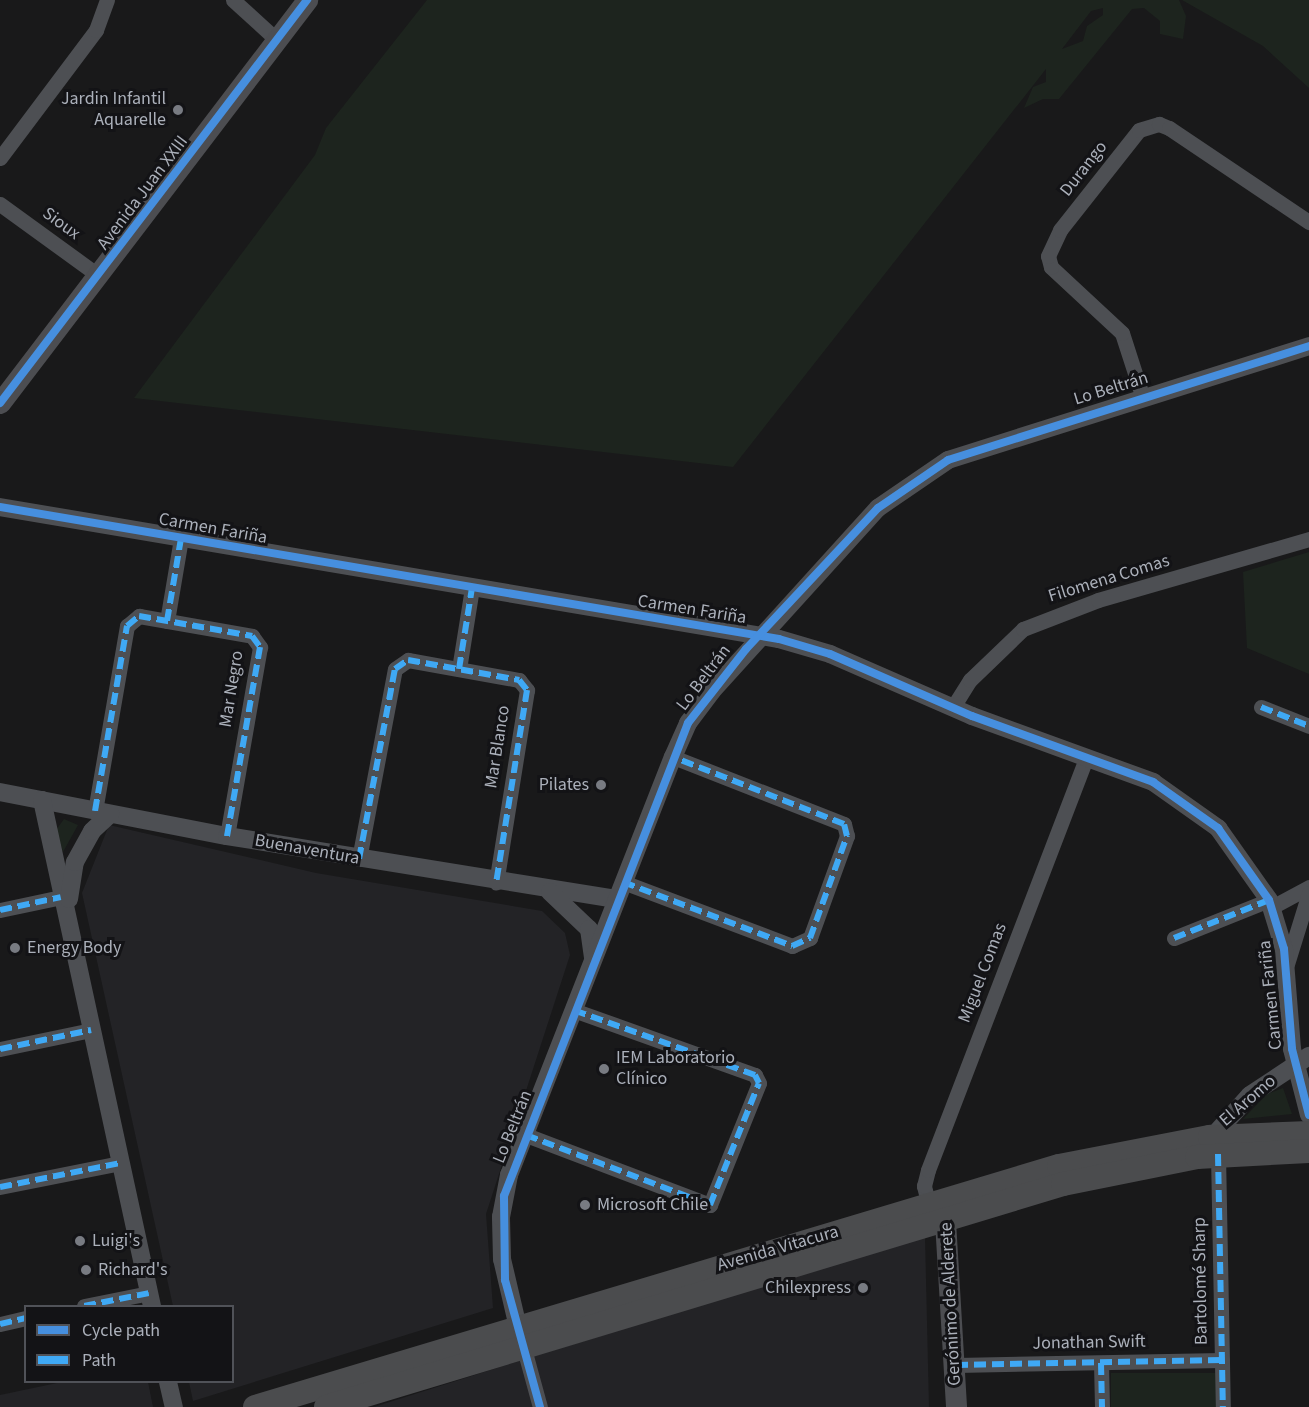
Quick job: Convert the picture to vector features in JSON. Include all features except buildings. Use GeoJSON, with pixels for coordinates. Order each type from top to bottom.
{"type":"FeatureCollection","features":[{"type":"Feature","properties":{"kind":"main road","name":"Avenida Juan XXIII"},"geometry":{"type":"LineString","coordinates":[[3,394],[99,276],[307,0]]}},
{"type":"Feature","properties":{"kind":"main road","name":"Avenida Vitacura"},"geometry":{"type":"LineString","coordinates":[[1209,1149],[1309,1133]]}},
{"type":"Feature","properties":{"kind":"main road","name":"Avenida Vitacura"},"geometry":{"type":"LineString","coordinates":[[255,1407],[520,1336],[1108,1154],[1209,1149],[1309,1151]]}},
{"type":"Feature","properties":{"kind":"main road","name":"Gerónimo de Alderete"},"geometry":{"type":"LineString","coordinates":[[939,1208],[956,1365],[956,1407]]}},
{"type":"Feature","properties":{"kind":"main road","name":"Avenida Vitacura"},"geometry":{"type":"LineString","coordinates":[[326,1407],[520,1336]]}},
{"type":"Feature","properties":{"kind":"street"},"geometry":{"type":"LineString","coordinates":[[0,159],[96,30],[107,0]]}},
{"type":"Feature","properties":{"kind":"street"},"geometry":{"type":"LineString","coordinates":[[233,0],[277,40]]}},
{"type":"Feature","properties":{"kind":"street","name":"Durango"},"geometry":{"type":"LineString","coordinates":[[1142,395],[1122,333],[1051,267],[1048,256],[1060,230],[1139,130],[1159,124],[1169,128],[1309,222]]}},
{"type":"Feature","properties":{"kind":"street","name":"Sioux"},"geometry":{"type":"LineString","coordinates":[[0,204],[99,276]]}},
{"type":"Feature","properties":{"kind":"street","name":"Lo Beltrán"},"geometry":{"type":"LineString","coordinates":[[520,1336],[502,1259],[501,1217],[509,1175],[576,1011],[616,899],[688,723],[759,636],[878,508],[915,480],[986,444],[1309,346]]}},
{"type":"Feature","properties":{"kind":"street","name":"Carmen Fariña"},"geometry":{"type":"LineString","coordinates":[[0,507],[759,636],[830,654],[953,707],[1153,782],[1204,816],[1245,859],[1271,903],[1287,964],[1309,1114]]}},
{"type":"Feature","properties":{"kind":"street"},"geometry":{"type":"LineString","coordinates":[[167,621],[181,538]]}},
{"type":"Feature","properties":{"kind":"street","name":"Filomena Comas"},"geometry":{"type":"LineString","coordinates":[[953,707],[970,680],[1023,629],[1098,600],[1309,539]]}},
{"type":"Feature","properties":{"kind":"street"},"geometry":{"type":"LineString","coordinates":[[459,669],[472,588]]}},
{"type":"Feature","properties":{"kind":"street","name":"Mar Negro"},"geometry":{"type":"LineString","coordinates":[[102,813],[127,626],[139,616],[252,636],[260,647],[227,836]]}},
{"type":"Feature","properties":{"kind":"street","name":"Mar Blanco"},"geometry":{"type":"LineString","coordinates":[[359,859],[395,669],[408,660],[519,680],[527,690],[496,883]]}},
{"type":"Feature","properties":{"kind":"street"},"geometry":{"type":"LineString","coordinates":[[1260,707],[1309,726]]}},
{"type":"Feature","properties":{"kind":"street","name":"Miguel Comas"},"geometry":{"type":"LineString","coordinates":[[939,1208],[924,1186],[928,1170],[1087,756]]}},
{"type":"Feature","properties":{"kind":"street"},"geometry":{"type":"LineString","coordinates":[[623,882],[792,946],[810,938],[847,836],[844,824],[673,757]]}},
{"type":"Feature","properties":{"kind":"street","name":"Buenaventura"},"geometry":{"type":"LineString","coordinates":[[0,792],[227,836],[496,883],[616,899]]}},
{"type":"Feature","properties":{"kind":"street"},"geometry":{"type":"LineString","coordinates":[[42,800],[61,897],[150,1300],[95,1305]]}},
{"type":"Feature","properties":{"kind":"street"},"geometry":{"type":"LineString","coordinates":[[68,928],[71,873],[102,813]]}},
{"type":"Feature","properties":{"kind":"street"},"geometry":{"type":"LineString","coordinates":[[1174,938],[1271,903],[1309,886]]}},
{"type":"Feature","properties":{"kind":"street"},"geometry":{"type":"LineString","coordinates":[[548,891],[589,929],[594,961]]}},
{"type":"Feature","properties":{"kind":"street"},"geometry":{"type":"LineString","coordinates":[[1287,964],[1309,893]]}},
{"type":"Feature","properties":{"kind":"street"},"geometry":{"type":"LineString","coordinates":[[0,910],[61,897]]}},
{"type":"Feature","properties":{"kind":"street","name":"Lo Beltrán"},"geometry":{"type":"LineString","coordinates":[[526,1135],[710,1205],[759,1083],[755,1075],[576,1011]]}},
{"type":"Feature","properties":{"kind":"street"},"geometry":{"type":"LineString","coordinates":[[0,1049],[91,1030]]}},
{"type":"Feature","properties":{"kind":"street","name":"El Aromo"},"geometry":{"type":"LineString","coordinates":[[1209,1149],[1250,1095],[1302,1060]]}},
{"type":"Feature","properties":{"kind":"street","name":"Bartolomé Sharp"},"geometry":{"type":"LineString","coordinates":[[1209,1149],[1223,1407]]}},
{"type":"Feature","properties":{"kind":"street"},"geometry":{"type":"LineString","coordinates":[[0,1187],[120,1163]]}},
{"type":"Feature","properties":{"kind":"street"},"geometry":{"type":"LineString","coordinates":[[0,1324],[24,1318]]}},
{"type":"Feature","properties":{"kind":"street"},"geometry":{"type":"LineString","coordinates":[[520,1336],[540,1407]]}},
{"type":"Feature","properties":{"kind":"street","name":"Jonathan Swift"},"geometry":{"type":"LineString","coordinates":[[956,1365],[1222,1360]]}},
{"type":"Feature","properties":{"kind":"street"},"geometry":{"type":"LineString","coordinates":[[1101,1363],[1102,1407]]}},
{"type":"Feature","properties":{"kind":"street"},"geometry":{"type":"LineString","coordinates":[[168,1383],[174,1407]]}},
{"type":"Feature","properties":{"kind":"shaded area"},"geometry":{"type":"Polygon","coordinates":[[[427,0],[1179,0],[1186,16],[1183,39],[1160,34],[1160,21],[1144,8],[1132,9],[1059,99],[1043,99],[1024,108],[1033,87],[1046,82],[1046,69],[733,467],[134,398],[315,155],[326,128],[427,0]],[[1103,8],[1091,11],[1062,49],[1083,41],[1087,26],[1103,15],[1103,8]]]}},
{"type":"Feature","properties":{"kind":"shaded area"},"geometry":{"type":"Polygon","coordinates":[[[1182,0],[1309,0],[1309,88],[1263,46],[1182,0]]]}},
{"type":"Feature","properties":{"kind":"shaded area"},"geometry":{"type":"Polygon","coordinates":[[[1309,552],[1309,674],[1247,648],[1243,572],[1309,552]]]}},
{"type":"Feature","properties":{"kind":"shaded area"},"geometry":{"type":"Polygon","coordinates":[[[64,819],[78,825],[63,852],[56,830],[64,819]]]}},
{"type":"Feature","properties":{"kind":"shaded area"},"geometry":{"type":"Polygon","coordinates":[[[109,825],[316,873],[542,911],[565,933],[570,955],[486,1214],[493,1308],[193,1401],[189,1383],[234,1383],[234,1305],[173,1305],[82,893],[109,825]]]}},
{"type":"Feature","properties":{"kind":"shaded area"},"geometry":{"type":"Polygon","coordinates":[[[1283,1088],[1292,1114],[1243,1119],[1267,1094],[1283,1088]]]}},
{"type":"Feature","properties":{"kind":"shaded area"},"geometry":{"type":"Polygon","coordinates":[[[925,1237],[929,1407],[374,1407],[541,1354],[925,1237]]]}},
{"type":"Feature","properties":{"kind":"shaded area"},"geometry":{"type":"Polygon","coordinates":[[[1111,1373],[1216,1373],[1216,1407],[1111,1407],[1111,1373]]]}},
{"type":"Feature","properties":{"kind":"shaded area"},"geometry":{"type":"Polygon","coordinates":[[[57,1383],[148,1383],[153,1407],[0,1407],[0,1395],[57,1383]]]}},
{"type":"Feature","properties":{"kind":"marked path"},"geometry":{"type":"LineString","coordinates":[[167,621],[181,538]]}},
{"type":"Feature","properties":{"kind":"marked path"},"geometry":{"type":"LineString","coordinates":[[459,669],[472,588]]}},
{"type":"Feature","properties":{"kind":"marked path"},"geometry":{"type":"LineString","coordinates":[[95,811],[127,626],[139,616],[252,636],[260,647],[227,836]]}},
{"type":"Feature","properties":{"kind":"marked path"},"geometry":{"type":"LineString","coordinates":[[359,859],[395,669],[408,660],[519,680],[527,690],[496,883]]}},
{"type":"Feature","properties":{"kind":"marked path"},"geometry":{"type":"LineString","coordinates":[[1261,707],[1309,726]]}},
{"type":"Feature","properties":{"kind":"marked path"},"geometry":{"type":"LineString","coordinates":[[623,882],[792,946],[810,938],[847,836],[844,824],[673,757]]}},
{"type":"Feature","properties":{"kind":"marked path"},"geometry":{"type":"LineString","coordinates":[[0,910],[61,897]]}},
{"type":"Feature","properties":{"kind":"marked path"},"geometry":{"type":"LineString","coordinates":[[1174,938],[1269,900]]}},
{"type":"Feature","properties":{"kind":"marked path"},"geometry":{"type":"LineString","coordinates":[[526,1135],[710,1205],[759,1083],[755,1075],[576,1011]]}},
{"type":"Feature","properties":{"kind":"marked path"},"geometry":{"type":"LineString","coordinates":[[0,1049],[91,1030]]}},
{"type":"Feature","properties":{"kind":"marked path"},"geometry":{"type":"LineString","coordinates":[[1218,1154],[1223,1407]]}},
{"type":"Feature","properties":{"kind":"marked path"},"geometry":{"type":"LineString","coordinates":[[0,1187],[120,1163]]}},
{"type":"Feature","properties":{"kind":"marked path"},"geometry":{"type":"LineString","coordinates":[[89,1305],[149,1293]]}},
{"type":"Feature","properties":{"kind":"marked path"},"geometry":{"type":"LineString","coordinates":[[0,1324],[24,1318]]}},
{"type":"Feature","properties":{"kind":"marked path"},"geometry":{"type":"LineString","coordinates":[[956,1365],[1222,1360]]}},
{"type":"Feature","properties":{"kind":"marked path"},"geometry":{"type":"LineString","coordinates":[[1101,1363],[1102,1407]]}},
{"type":"Feature","properties":{"kind":"cycle path"},"geometry":{"type":"LineString","coordinates":[[0,403],[307,0]]}},
{"type":"Feature","properties":{"kind":"cycle path"},"geometry":{"type":"LineString","coordinates":[[540,1407],[505,1280],[504,1196],[688,723],[746,649],[878,508],[948,460],[1309,346]]}},
{"type":"Feature","properties":{"kind":"cycle path"},"geometry":{"type":"LineString","coordinates":[[0,507],[779,639],[830,654],[972,716],[1153,782],[1218,828],[1269,900],[1284,949],[1292,1049],[1309,1115]]}},
{"type":"Feature","properties":{"kind":"place","name":"Jardin Infantil Aquarelle"},"geometry":{"type":"Point","coordinates":[178,110]}},
{"type":"Feature","properties":{"kind":"place","name":"Pilates"},"geometry":{"type":"Point","coordinates":[601,785]}},
{"type":"Feature","properties":{"kind":"place","name":"Energy Body"},"geometry":{"type":"Point","coordinates":[15,948]}},
{"type":"Feature","properties":{"kind":"place","name":"IEM Laboratorio Clínico"},"geometry":{"type":"Point","coordinates":[604,1069]}},
{"type":"Feature","properties":{"kind":"place","name":"Microsoft Chile"},"geometry":{"type":"Point","coordinates":[585,1205]}},
{"type":"Feature","properties":{"kind":"place","name":"Luigi's"},"geometry":{"type":"Point","coordinates":[80,1241]}},
{"type":"Feature","properties":{"kind":"place","name":"Richard's"},"geometry":{"type":"Point","coordinates":[86,1270]}},
{"type":"Feature","properties":{"kind":"place","name":"Chilexpress"},"geometry":{"type":"Point","coordinates":[863,1288]}}]}
